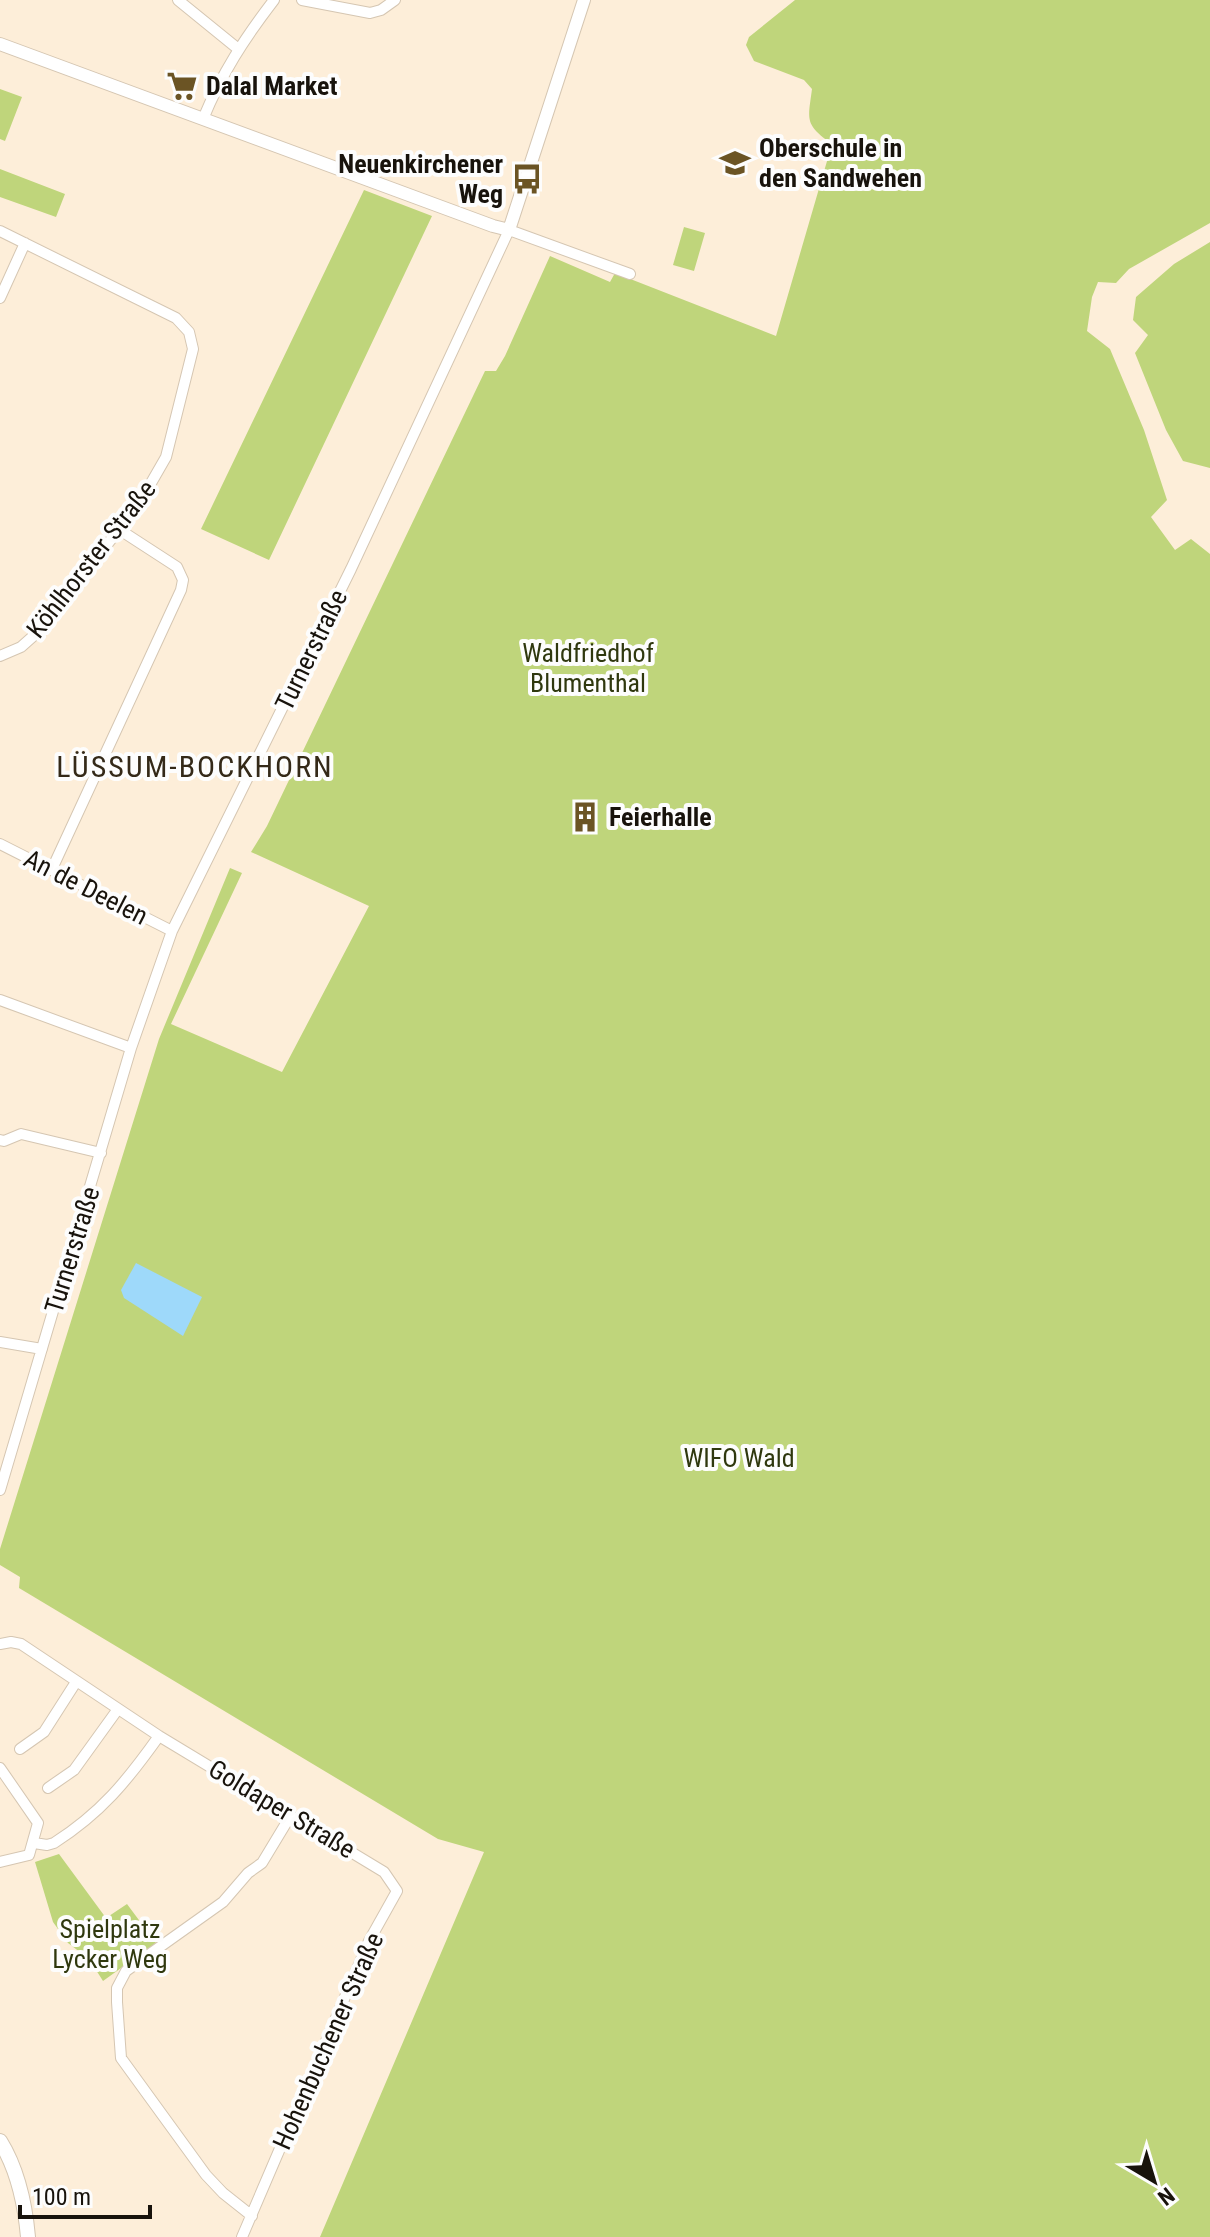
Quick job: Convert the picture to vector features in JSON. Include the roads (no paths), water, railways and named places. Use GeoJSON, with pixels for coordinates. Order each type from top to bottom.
{"type":"FeatureCollection","features":[{"type":"Feature","properties":{"kind":"main road"},"geometry":{"type":"LineString","coordinates":[[0,2141],[8,2154],[24,2199],[28,2237]]}},
{"type":"Feature","properties":{"kind":"street"},"geometry":{"type":"LineString","coordinates":[[178,0],[237,48]]}},
{"type":"Feature","properties":{"kind":"street"},"geometry":{"type":"LineString","coordinates":[[203,119],[218,82],[237,48],[274,0]]}},
{"type":"Feature","properties":{"kind":"street"},"geometry":{"type":"LineString","coordinates":[[302,0],[370,13],[381,10],[395,0]]}},
{"type":"Feature","properties":{"kind":"street","name":"Turnerstraße"},"geometry":{"type":"LineString","coordinates":[[1,1485],[131,1048],[172,931],[351,569],[509,230],[584,0]]}},
{"type":"Feature","properties":{"kind":"street"},"geometry":{"type":"LineString","coordinates":[[0,44],[630,274]]}},
{"type":"Feature","properties":{"kind":"street","name":"Köhlhorster Straße"},"geometry":{"type":"LineString","coordinates":[[0,231],[176,318],[192,340],[192,357],[166,457],[150,488],[39,631],[21,647],[0,656]]}},
{"type":"Feature","properties":{"kind":"street"},"geometry":{"type":"LineString","coordinates":[[0,298],[25,243]]}},
{"type":"Feature","properties":{"kind":"street"},"geometry":{"type":"LineString","coordinates":[[52,869],[183,580],[177,567],[120,530]]}},
{"type":"Feature","properties":{"kind":"street","name":"An de Deelen"},"geometry":{"type":"LineString","coordinates":[[0,844],[172,931]]}},
{"type":"Feature","properties":{"kind":"street"},"geometry":{"type":"LineString","coordinates":[[0,1000],[131,1048]]}},
{"type":"Feature","properties":{"kind":"street"},"geometry":{"type":"LineString","coordinates":[[0,1140],[21,1134],[101,1153]]}},
{"type":"Feature","properties":{"kind":"street"},"geometry":{"type":"LineString","coordinates":[[0,1342],[42,1349]]}},
{"type":"Feature","properties":{"kind":"street","name":"Goldaper Straße"},"geometry":{"type":"LineString","coordinates":[[0,1644],[21,1644],[159,1736],[384,1872],[397,1891]]}},
{"type":"Feature","properties":{"kind":"street"},"geometry":{"type":"LineString","coordinates":[[20,1749],[44,1732],[76,1682]]}},
{"type":"Feature","properties":{"kind":"street"},"geometry":{"type":"LineString","coordinates":[[48,1788],[74,1770],[118,1709]]}},
{"type":"Feature","properties":{"kind":"street"},"geometry":{"type":"LineString","coordinates":[[34,1843],[54,1843],[93,1816],[117,1793],[159,1736]]}},
{"type":"Feature","properties":{"kind":"street"},"geometry":{"type":"LineString","coordinates":[[0,1768],[38,1823],[29,1855],[0,1862]]}},
{"type":"Feature","properties":{"kind":"street"},"geometry":{"type":"LineString","coordinates":[[252,2216],[206,2175],[121,2058],[117,1988],[126,1971],[223,1902],[248,1873],[262,1863],[291,1815]]}},
{"type":"Feature","properties":{"kind":"street","name":"Hohenbuchener Straße"},"geometry":{"type":"LineString","coordinates":[[242,2237],[369,1941],[397,1891]]}},
{"type":"Feature","properties":{"kind":"water"},"geometry":{"type":"Polygon","coordinates":[[[136,1263],[202,1297],[183,1336],[124,1298],[121,1290],[136,1263]]]}},
{"type":"Feature","properties":{"kind":"place","name":"Dalal Market"},"geometry":{"type":"Point","coordinates":[182,86]}},
{"type":"Feature","properties":{"kind":"place","name":"Oberschule in den Sandwehen"},"geometry":{"type":"Point","coordinates":[735,163]}},
{"type":"Feature","properties":{"kind":"place","name":"Neuenkirchener Weg"},"geometry":{"type":"Point","coordinates":[527,179]}},
{"type":"Feature","properties":{"kind":"place","name":"Feierhalle"},"geometry":{"type":"Point","coordinates":[585,817]}},
{"type":"Feature","properties":{"kind":"district","name":"LÜSSUM-BOCKHORN"},"geometry":{"type":"Point","coordinates":[195,766]}},
{"type":"Feature","properties":{"kind":"park label","name":"Waldfriedhof Blumenthal"},"geometry":{"type":"Point","coordinates":[588,668]}},
{"type":"Feature","properties":{"kind":"park label","name":"WIFO Wald"},"geometry":{"type":"Point","coordinates":[739,1458]}},
{"type":"Feature","properties":{"kind":"park label","name":"Spielplatz Lycker Weg"},"geometry":{"type":"Point","coordinates":[110,1944]}}]}
